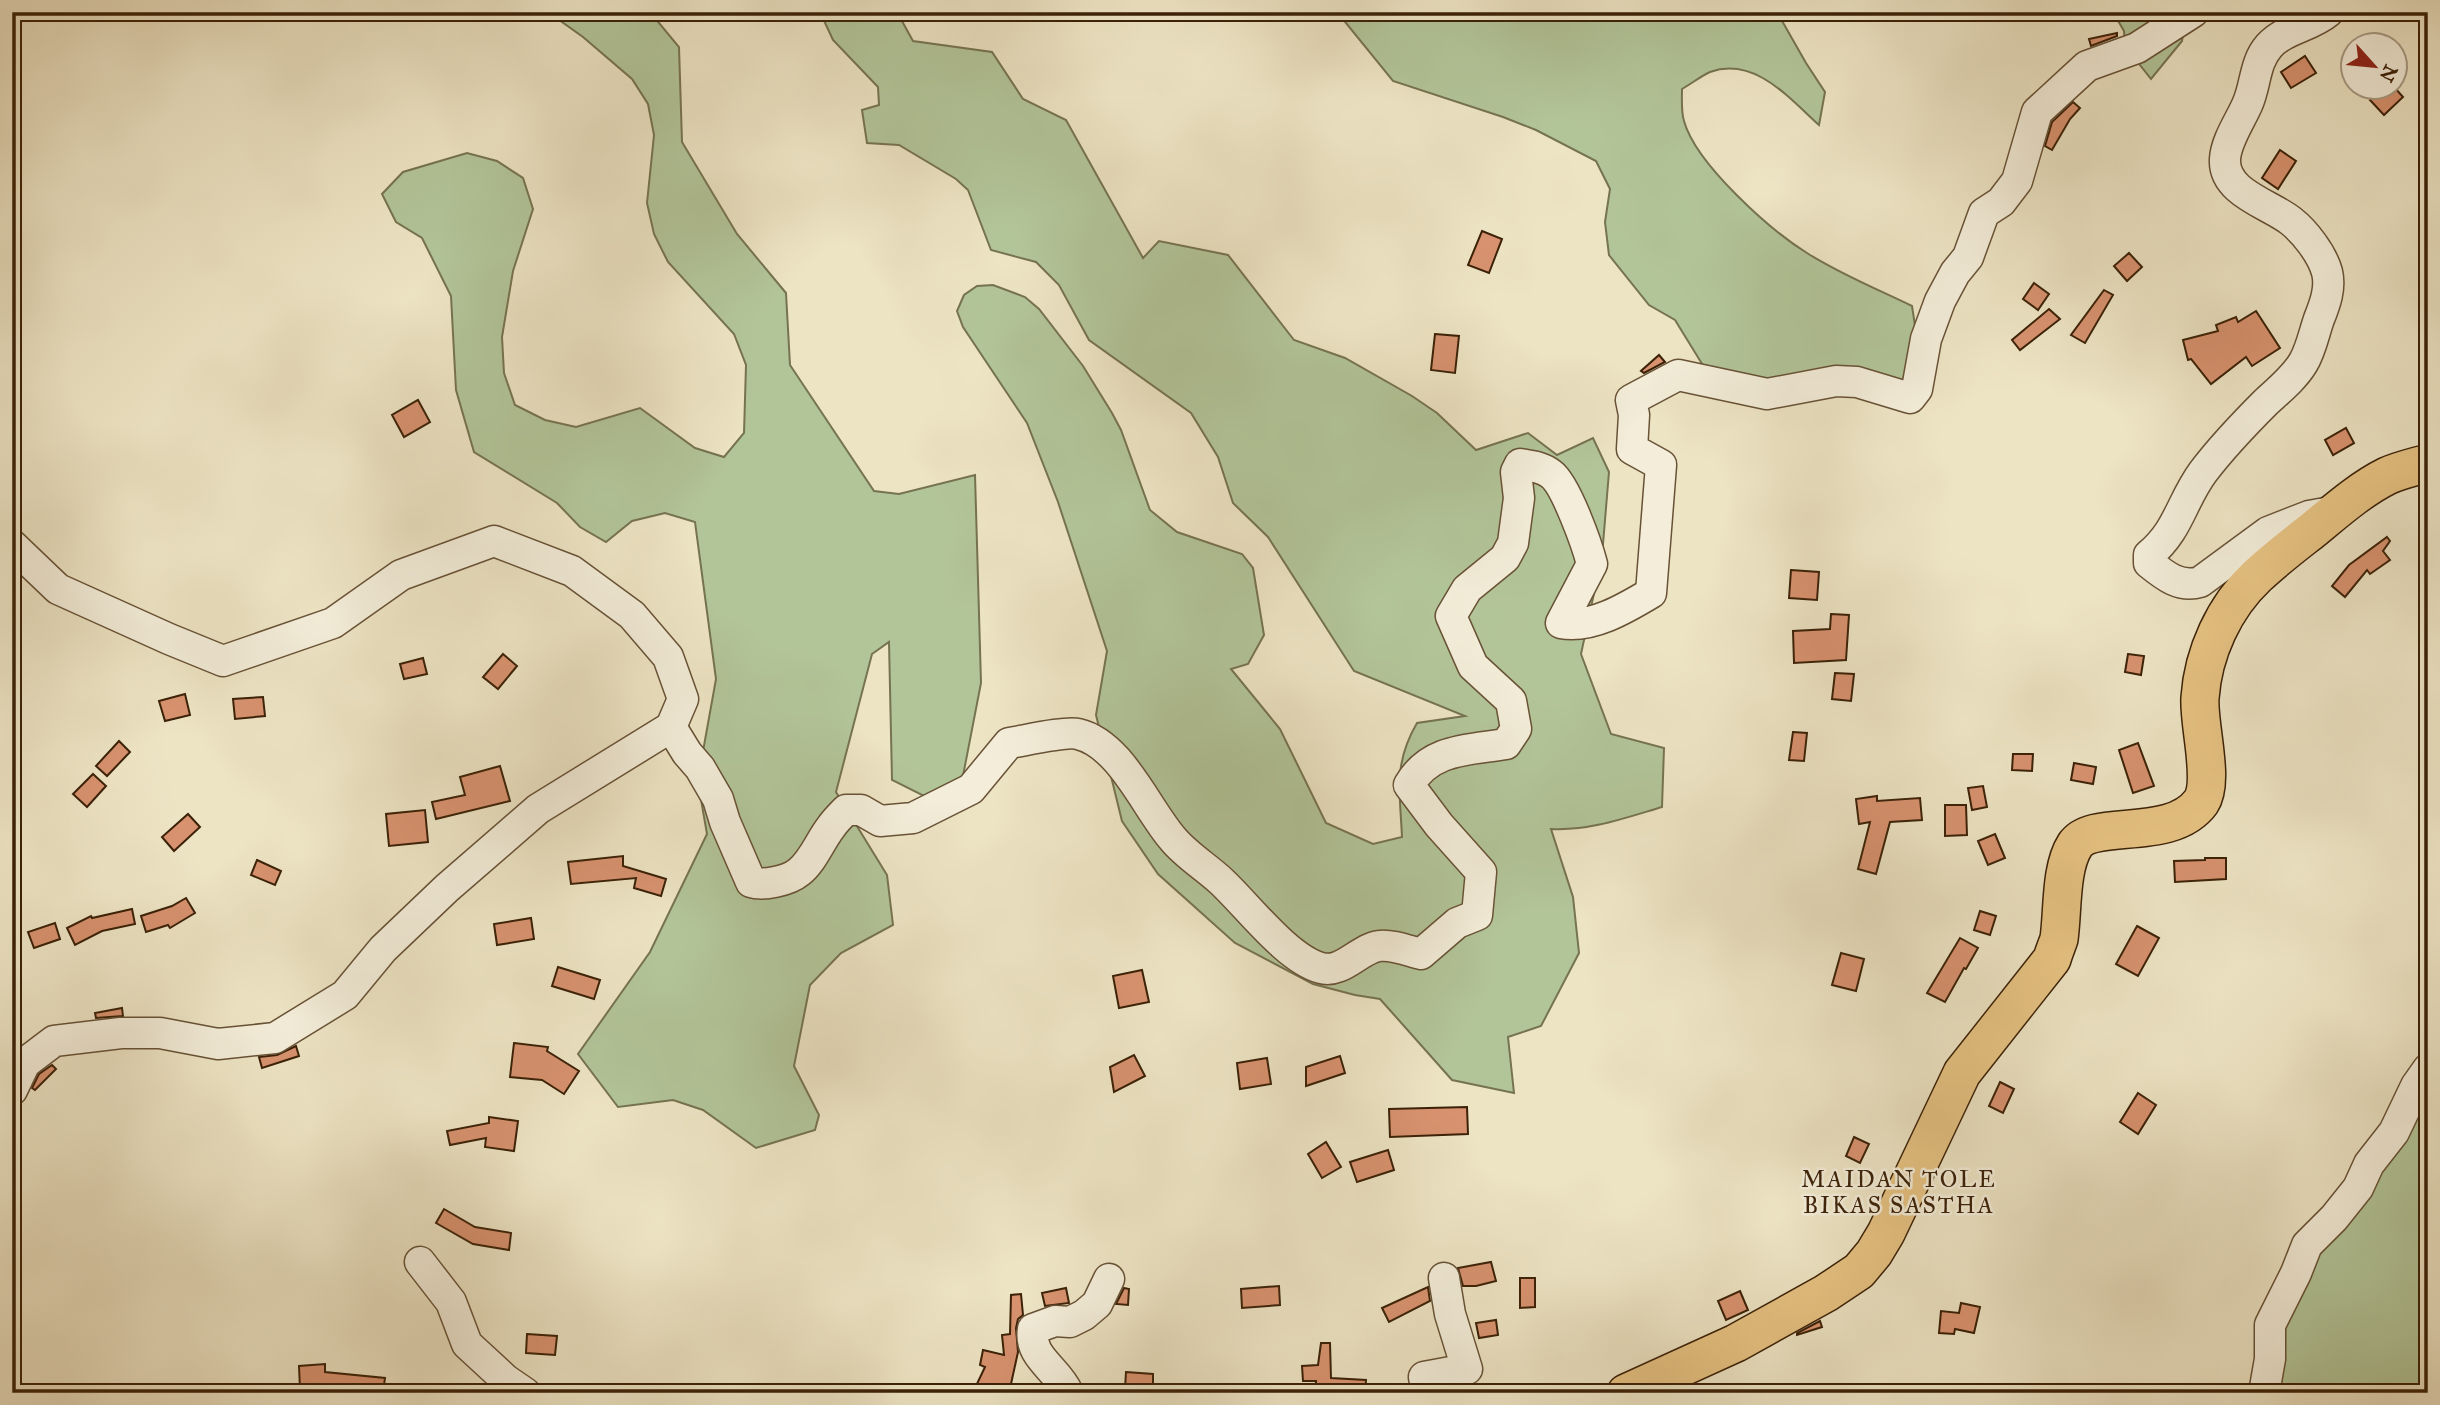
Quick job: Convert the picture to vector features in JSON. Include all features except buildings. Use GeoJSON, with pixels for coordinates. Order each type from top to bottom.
{"type":"FeatureCollection","features":[{"type":"Feature","properties":{"kind":"main road"},"geometry":{"type":"LineString","coordinates":[[1626,1393],[1737,1343],[1859,1271],[1874,1253],[1962,1073],[2052,958],[2059,940],[2068,864],[2076,844],[2090,834],[2173,823],[2187,817],[2203,800],[2207,775],[2199,702],[2202,672],[2213,640],[2226,615],[2255,577],[2336,511],[2388,476],[2428,463]]}},
{"type":"Feature","properties":{"kind":"street"},"geometry":{"type":"LineString","coordinates":[[671,727],[718,799],[751,882],[757,884],[778,881],[799,873],[846,810],[860,810],[880,821],[913,818],[971,789],[1009,743],[1077,734],[1104,748],[1122,766],[1173,840],[1233,892],[1271,933],[1311,963],[1323,969],[1343,965],[1362,952],[1381,946],[1421,954],[1457,923],[1477,915],[1481,872],[1439,825],[1409,785],[1426,766],[1443,754],[1506,744],[1516,729],[1511,701],[1473,666],[1451,616],[1467,589],[1505,558],[1513,543],[1519,498],[1516,472],[1520,464],[1541,468],[1553,475],[1562,487],[1592,564],[1561,623],[1572,625],[1596,619],[1651,593],[1661,465],[1632,449],[1634,415],[1631,400],[1678,375],[1767,394],[1836,381],[1857,382],[1910,398],[1917,389],[1926,339],[1940,301],[1955,273],[1968,257],[1984,212],[2001,202],[2017,181],[2037,112],[2087,66],[2137,48],[2193,12]]}},
{"type":"Feature","properties":{"kind":"street"},"geometry":{"type":"LineString","coordinates":[[2328,12],[2313,23],[2277,38],[2264,51],[2249,101],[2225,156],[2226,170],[2233,182],[2251,197],[2290,220],[2311,244],[2327,273],[2325,304],[2302,365],[2213,460],[2191,490],[2175,527],[2149,555],[2149,563],[2180,583],[2189,585],[2200,582],[2268,532],[2309,516],[2336,511]]}},
{"type":"Feature","properties":{"kind":"street"},"geometry":{"type":"LineString","coordinates":[[12,545],[58,589],[223,661],[333,623],[401,575],[494,541],[572,571],[632,615],[668,657],[683,699],[671,727],[538,809],[447,888],[383,949],[345,995],[275,1038],[218,1044],[160,1032],[54,1041],[25,1063],[12,1090]]}},
{"type":"Feature","properties":{"kind":"street"},"geometry":{"type":"LineString","coordinates":[[2264,1393],[2270,1359],[2270,1325],[2296,1273],[2306,1245],[2334,1218],[2358,1188],[2369,1164],[2394,1132],[2416,1086],[2428,1069]]}},
{"type":"Feature","properties":{"kind":"street"},"geometry":{"type":"LineString","coordinates":[[420,1262],[451,1302],[467,1343],[506,1380],[525,1393]]}},
{"type":"Feature","properties":{"kind":"street"},"geometry":{"type":"LineString","coordinates":[[1427,1393],[1424,1377],[1467,1369],[1450,1314],[1444,1278]]}},
{"type":"Feature","properties":{"kind":"street"},"geometry":{"type":"LineString","coordinates":[[1068,1393],[1038,1356],[1034,1346],[1033,1329],[1055,1321],[1070,1322],[1084,1315],[1097,1304],[1109,1279]]}},
{"type":"Feature","properties":{"kind":"green space"},"geometry":{"type":"Polygon","coordinates":[[[548,12],[650,12],[679,47],[682,142],[737,234],[786,293],[790,365],[874,491],[899,494],[975,475],[981,683],[956,812],[892,780],[889,642],[872,654],[836,792],[887,875],[893,925],[841,953],[810,985],[794,1066],[819,1115],[815,1130],[756,1148],[703,1110],[673,1100],[618,1107],[578,1054],[650,952],[707,834],[699,788],[700,768],[716,679],[695,522],[665,513],[632,521],[606,542],[580,527],[557,503],[474,452],[456,390],[451,296],[422,238],[396,222],[382,194],[403,172],[467,153],[497,161],[523,178],[533,209],[513,271],[502,337],[504,373],[515,405],[545,420],[576,427],[640,408],[695,448],[724,457],[744,433],[746,365],[734,334],[668,262],[654,234],[647,203],[654,135],[648,104],[632,79],[583,37],[548,12]]]}},
{"type":"Feature","properties":{"kind":"green space"},"geometry":{"type":"Polygon","coordinates":[[[820,12],[897,12],[913,41],[992,52],[1023,99],[1066,120],[1143,258],[1159,241],[1228,255],[1294,340],[1345,358],[1412,396],[1437,413],[1476,450],[1528,433],[1557,455],[1593,438],[1609,472],[1602,556],[1581,654],[1611,734],[1664,748],[1662,807],[1594,826],[1551,829],[1573,897],[1579,953],[1541,1026],[1508,1037],[1514,1093],[1452,1080],[1380,999],[1313,984],[1235,943],[1158,874],[1122,821],[1096,715],[1107,651],[1058,502],[1027,423],[963,327],[957,311],[964,295],[977,286],[993,285],[1025,297],[1039,309],[1083,366],[1112,413],[1121,430],[1150,510],[1177,532],[1242,554],[1253,568],[1264,635],[1248,664],[1231,669],[1280,729],[1326,823],[1373,844],[1402,837],[1400,778],[1409,738],[1417,723],[1465,716],[1354,671],[1268,537],[1233,503],[1218,457],[1191,413],[1089,340],[1059,285],[1036,262],[991,250],[968,190],[956,179],[899,145],[867,143],[862,110],[879,105],[878,87],[833,40],[820,12]]]}},
{"type":"Feature","properties":{"kind":"green space"},"geometry":{"type":"Polygon","coordinates":[[[1337,12],[1777,12],[1825,92],[1819,125],[1784,93],[1757,75],[1726,69],[1710,72],[1682,89],[1684,121],[1691,138],[1718,176],[1774,229],[1845,275],[1912,306],[1918,345],[1901,388],[1769,389],[1707,372],[1675,320],[1649,305],[1609,255],[1605,222],[1610,189],[1596,161],[1536,130],[1393,81],[1337,12]]]}},
{"type":"Feature","properties":{"kind":"green space"},"geometry":{"type":"Polygon","coordinates":[[[2113,12],[2186,12],[2182,41],[2151,79],[2125,46],[2124,31],[2113,12]]]}},
{"type":"Feature","properties":{"kind":"green space"},"geometry":{"type":"Polygon","coordinates":[[[2428,1099],[2428,1393],[2267,1393],[2280,1331],[2319,1249],[2381,1171],[2428,1099]]]}},
{"type":"Feature","properties":{"kind":"district","name":"MAIDAN TOLE BIKAS SASTHA"},"geometry":{"type":"Point","coordinates":[1899,1192]}}]}
